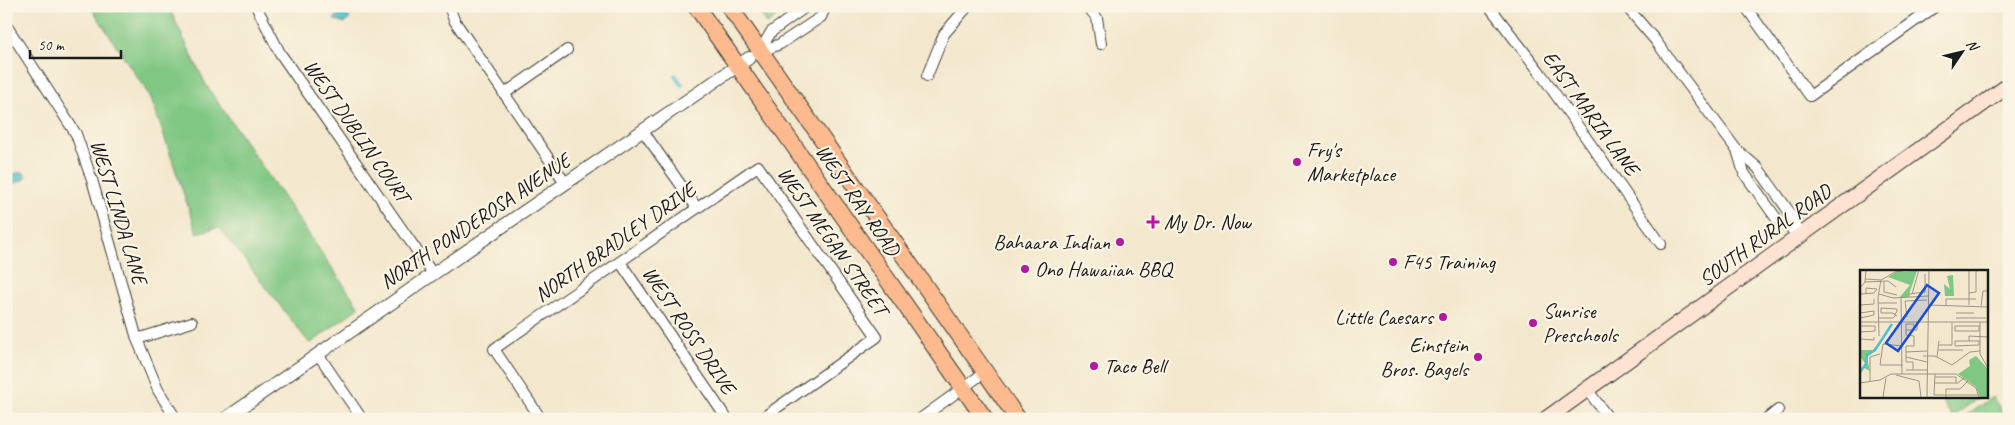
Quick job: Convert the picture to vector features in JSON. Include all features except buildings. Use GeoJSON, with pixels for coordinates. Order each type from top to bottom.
{"type":"FeatureCollection","features":[{"type":"Feature","properties":{"kind":"main road","name":"WEST RAY ROAD"},"geometry":{"type":"LineString","coordinates":[[696,6],[749,58],[985,372],[1018,419]]}},
{"type":"Feature","properties":{"kind":"main road","name":"WEST RAY ROAD"},"geometry":{"type":"LineString","coordinates":[[729,6],[749,58],[985,419]]}},
{"type":"Feature","properties":{"kind":"main road","name":"SOUTH RURAL ROAD"},"geometry":{"type":"LineString","coordinates":[[1546,419],[2009,85]]}},
{"type":"Feature","properties":{"kind":"street","name":"WEST DUBLIN COURT"},"geometry":{"type":"LineString","coordinates":[[256,6],[280,53],[433,274]]}},
{"type":"Feature","properties":{"kind":"street"},"geometry":{"type":"LineString","coordinates":[[449,6],[454,20],[566,184]]}},
{"type":"Feature","properties":{"kind":"street"},"geometry":{"type":"LineString","coordinates":[[749,58],[771,32],[807,6]]}},
{"type":"Feature","properties":{"kind":"street"},"geometry":{"type":"LineString","coordinates":[[749,58],[780,44],[821,17],[826,6]]}},
{"type":"Feature","properties":{"kind":"street"},"geometry":{"type":"LineString","coordinates":[[927,76],[944,34],[968,6]]}},
{"type":"Feature","properties":{"kind":"street"},"geometry":{"type":"LineString","coordinates":[[1088,6],[1097,18],[1101,44]]}},
{"type":"Feature","properties":{"kind":"street","name":"EAST MARIA LANE"},"geometry":{"type":"LineString","coordinates":[[1489,6],[1538,70],[1661,244]]}},
{"type":"Feature","properties":{"kind":"street"},"geometry":{"type":"LineString","coordinates":[[1626,6],[1655,40],[1736,149],[1758,168],[1788,210],[1800,235]]}},
{"type":"Feature","properties":{"kind":"street"},"geometry":{"type":"LineString","coordinates":[[1745,6],[1810,96],[1921,11],[1936,6]]}},
{"type":"Feature","properties":{"kind":"street","name":"WEST LINDA LANE"},"geometry":{"type":"LineString","coordinates":[[6,25],[76,134],[93,183],[137,339],[158,390],[176,419]]}},
{"type":"Feature","properties":{"kind":"street"},"geometry":{"type":"LineString","coordinates":[[504,94],[567,50]]}},
{"type":"Feature","properties":{"kind":"street","name":"NORTH PONDEROSA AVENUE"},"geometry":{"type":"LineString","coordinates":[[225,419],[749,58]]}},
{"type":"Feature","properties":{"kind":"street"},"geometry":{"type":"LineString","coordinates":[[643,131],[697,208]]}},
{"type":"Feature","properties":{"kind":"street"},"geometry":{"type":"LineString","coordinates":[[1736,149],[1744,173],[1776,218],[1800,235]]}},
{"type":"Feature","properties":{"kind":"street","name":"NORTH BRADLEY DRIVE"},"geometry":{"type":"LineString","coordinates":[[541,419],[494,349],[758,166]]}},
{"type":"Feature","properties":{"kind":"street","name":"WEST MEGAN STREET"},"geometry":{"type":"LineString","coordinates":[[758,166],[878,337],[761,419]]}},
{"type":"Feature","properties":{"kind":"street","name":"WEST ROSS DRIVE"},"geometry":{"type":"LineString","coordinates":[[620,262],[727,419]]}},
{"type":"Feature","properties":{"kind":"street"},"geometry":{"type":"LineString","coordinates":[[137,339],[192,322]]}},
{"type":"Feature","properties":{"kind":"street"},"geometry":{"type":"LineString","coordinates":[[318,354],[362,419]]}},
{"type":"Feature","properties":{"kind":"street"},"geometry":{"type":"LineString","coordinates":[[920,419],[985,372]]}},
{"type":"Feature","properties":{"kind":"street"},"geometry":{"type":"LineString","coordinates":[[1587,389],[1608,419]]}},
{"type":"Feature","properties":{"kind":"street"},"geometry":{"type":"LineString","coordinates":[[1767,419],[1778,410]]}},
{"type":"Feature","properties":{"kind":"green space"},"geometry":{"type":"Polygon","coordinates":[[[90,6],[168,6],[206,85],[359,307],[310,344],[219,227],[197,233],[151,98],[90,6]]]}},
{"type":"Feature","properties":{"kind":"green space"},"geometry":{"type":"Polygon","coordinates":[[[754,6],[791,6],[767,24],[754,6]]]}},
{"type":"Feature","properties":{"kind":"green space"},"geometry":{"type":"Polygon","coordinates":[[[1992,397],[2004,413],[1997,419],[1961,419],[1992,397]]]}},
{"type":"Feature","properties":{"kind":"green space"},"geometry":{"type":"Polygon","coordinates":[[[1944,398],[1978,398],[1952,417],[1941,400],[1944,398]]]}},
{"type":"Feature","properties":{"kind":"water"},"geometry":{"type":"Polygon","coordinates":[[[346,14],[350,18],[346,23],[334,20],[337,15],[346,14]]]}},
{"type":"Feature","properties":{"kind":"water"},"geometry":{"type":"Polygon","coordinates":[[[23,172],[26,176],[25,179],[13,184],[11,182],[13,174],[23,172]]]}},
{"type":"Feature","properties":{"kind":"waterway"},"geometry":{"type":"LineString","coordinates":[[675,75],[682,85]]}},
{"type":"Feature","properties":{"kind":"place","name":"Fry's Marketplace"},"geometry":{"type":"Point","coordinates":[1297,162]}},
{"type":"Feature","properties":{"kind":"place","name":"My Dr. Now"},"geometry":{"type":"Point","coordinates":[1153,222]}},
{"type":"Feature","properties":{"kind":"place","name":"Bahaara Indian"},"geometry":{"type":"Point","coordinates":[1120,242]}},
{"type":"Feature","properties":{"kind":"place","name":"F45 Training"},"geometry":{"type":"Point","coordinates":[1393,262]}},
{"type":"Feature","properties":{"kind":"place","name":"Ono Hawaiian BBQ"},"geometry":{"type":"Point","coordinates":[1025,269]}},
{"type":"Feature","properties":{"kind":"place","name":"Little Caesars"},"geometry":{"type":"Point","coordinates":[1443,317]}},
{"type":"Feature","properties":{"kind":"place","name":"Sunrise Preschools"},"geometry":{"type":"Point","coordinates":[1533,323]}},
{"type":"Feature","properties":{"kind":"place","name":"Einstein Bros. Bagels"},"geometry":{"type":"Point","coordinates":[1478,357]}},
{"type":"Feature","properties":{"kind":"place","name":"Taco Bell"},"geometry":{"type":"Point","coordinates":[1094,366]}}]}
